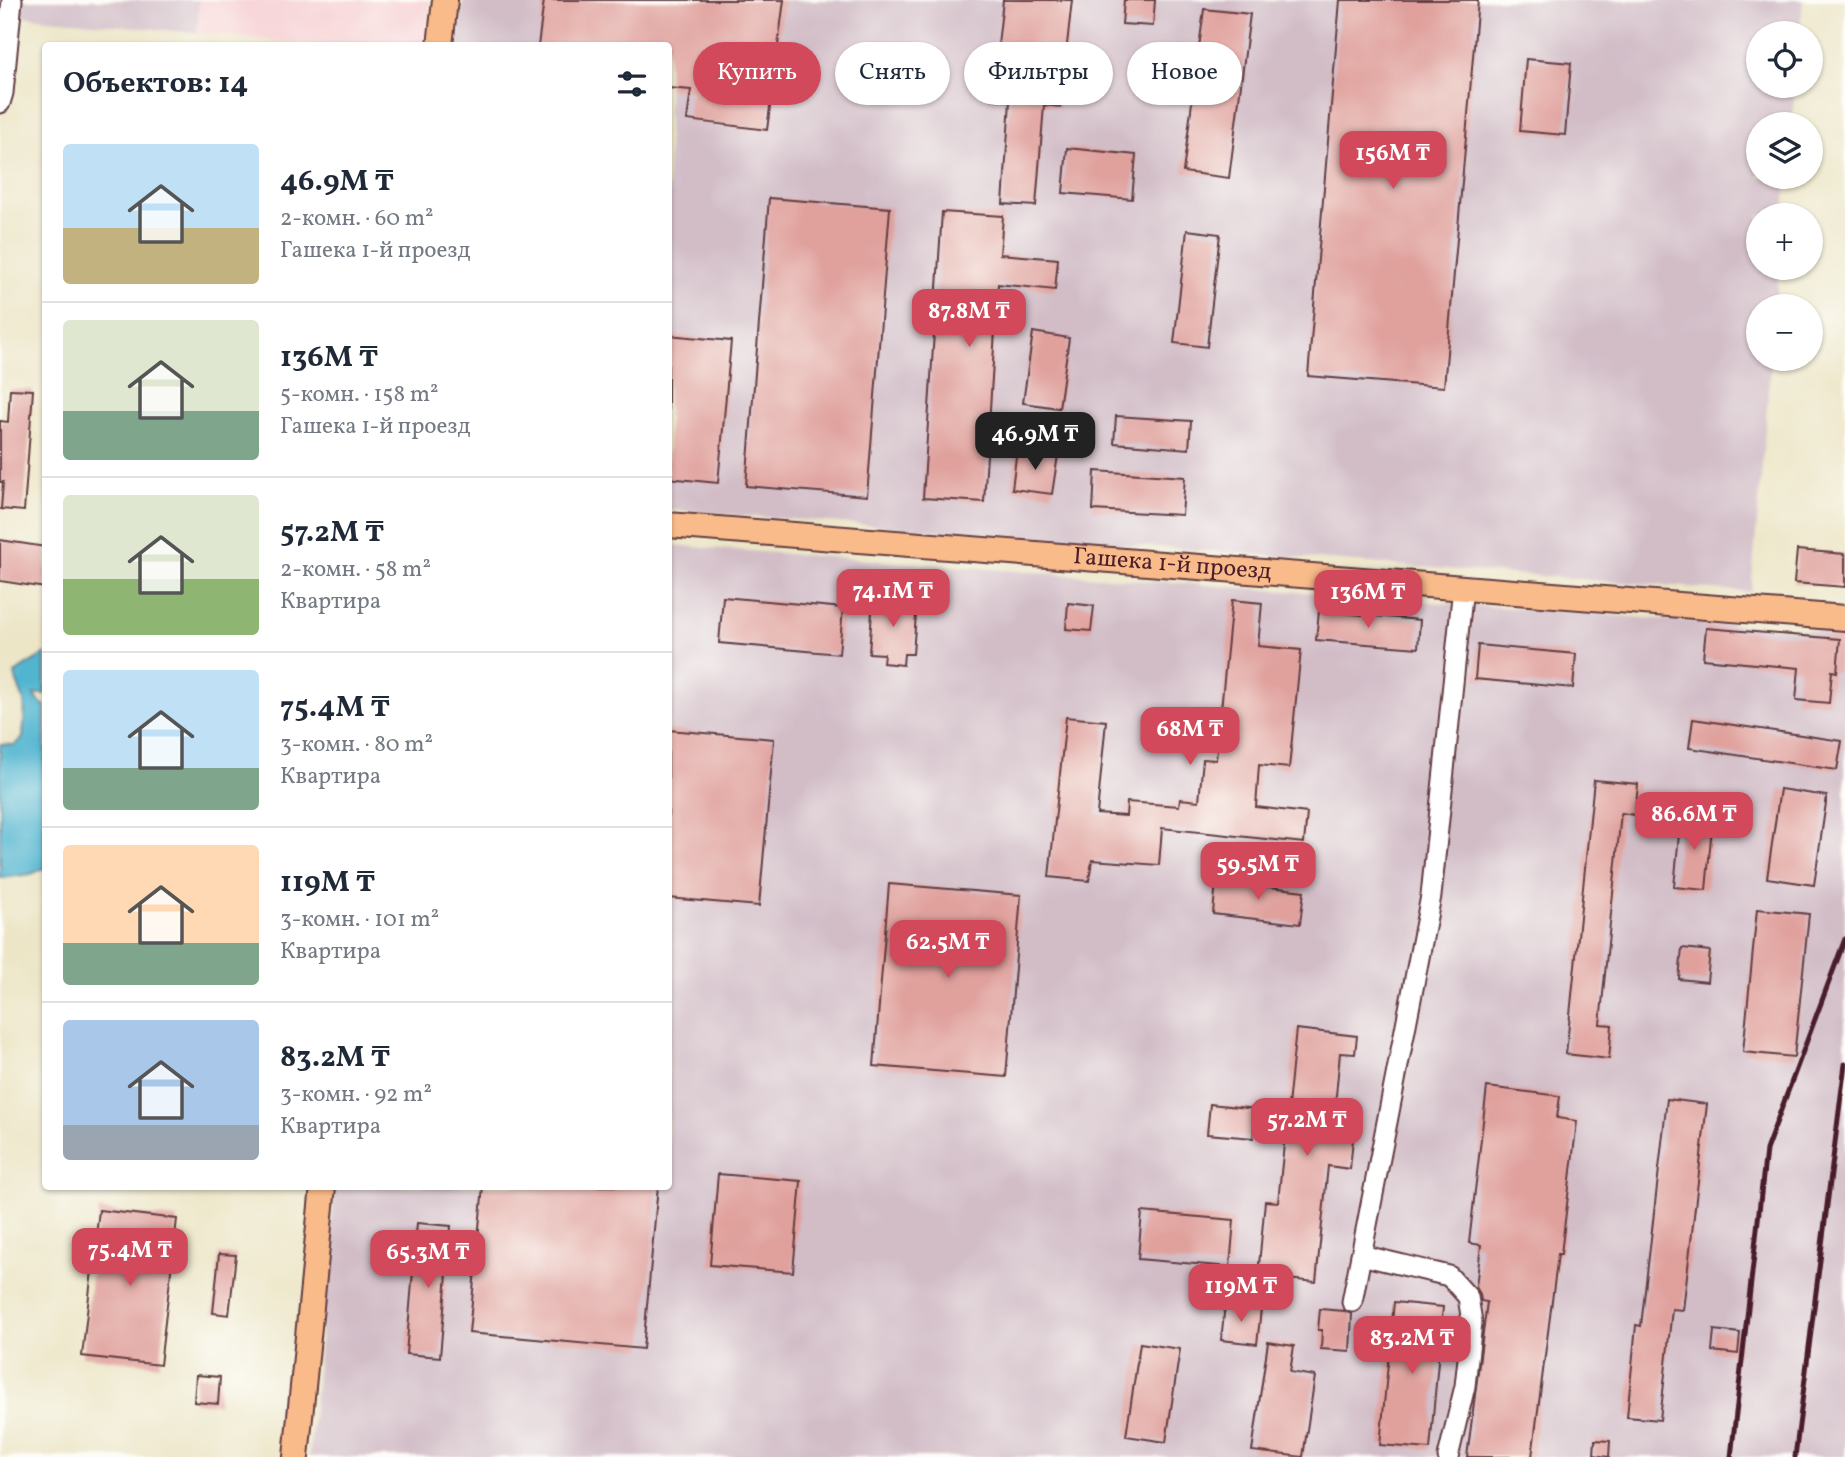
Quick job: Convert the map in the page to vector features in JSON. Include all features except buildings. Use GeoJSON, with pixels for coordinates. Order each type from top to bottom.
{"type":"FeatureCollection","features":[{"type":"Feature","properties":{"kind":"main road"},"geometry":{"type":"LineString","coordinates":[[440,42],[445,0]]}},
{"type":"Feature","properties":{"kind":"main road","name":"Гашека 1-й проезд"},"geometry":{"type":"LineString","coordinates":[[672,525],[1845,618]]}},
{"type":"Feature","properties":{"kind":"main road"},"geometry":{"type":"LineString","coordinates":[[296,1457],[323,1190]]}},
{"type":"Feature","properties":{"kind":"street"},"geometry":{"type":"LineString","coordinates":[[0,103],[12,0]]}},
{"type":"Feature","properties":{"kind":"street"},"geometry":{"type":"LineString","coordinates":[[1352,1303],[1431,896],[1463,587]]}},
{"type":"Feature","properties":{"kind":"street"},"geometry":{"type":"LineString","coordinates":[[1361,1255],[1449,1276],[1468,1297],[1472,1322],[1465,1386],[1448,1457]]}},
{"type":"Feature","properties":{"kind":"shaded area"},"geometry":{"type":"Polygon","coordinates":[[[20,0],[199,0],[197,33],[19,16],[20,0]]]}},
{"type":"Feature","properties":{"kind":"shaded area"},"geometry":{"type":"Polygon","coordinates":[[[199,0],[430,0],[426,42],[291,42],[197,33],[199,0]]]}},
{"type":"Feature","properties":{"kind":"shaded area"},"geometry":{"type":"Polygon","coordinates":[[[463,0],[1803,0],[1801,21],[1746,21],[1746,98],[1794,98],[1793,112],[1746,112],[1746,189],[1786,189],[1785,203],[1746,203],[1746,280],[1778,280],[1777,294],[1746,294],[1746,371],[1770,371],[1751,592],[672,510],[672,42],[458,42],[463,0]]]}},
{"type":"Feature","properties":{"kind":"shaded area"},"geometry":{"type":"Polygon","coordinates":[[[672,545],[1845,633],[1845,1457],[309,1457],[335,1190],[672,1190],[672,545]]]}},
{"type":"Feature","properties":{"kind":"water"},"geometry":{"type":"Polygon","coordinates":[[[42,656],[42,694],[33,694],[42,704],[42,869],[31,874],[0,878],[0,744],[14,745],[23,738],[25,706],[15,673],[42,656]]]}},
{"type":"Feature","properties":{"kind":"railway"},"geometry":{"type":"LineString","coordinates":[[1731,1457],[1766,1150],[1845,939]]}},
{"type":"Feature","properties":{"kind":"railway"},"geometry":{"type":"LineString","coordinates":[[1795,1457],[1845,1064]]}}]}
